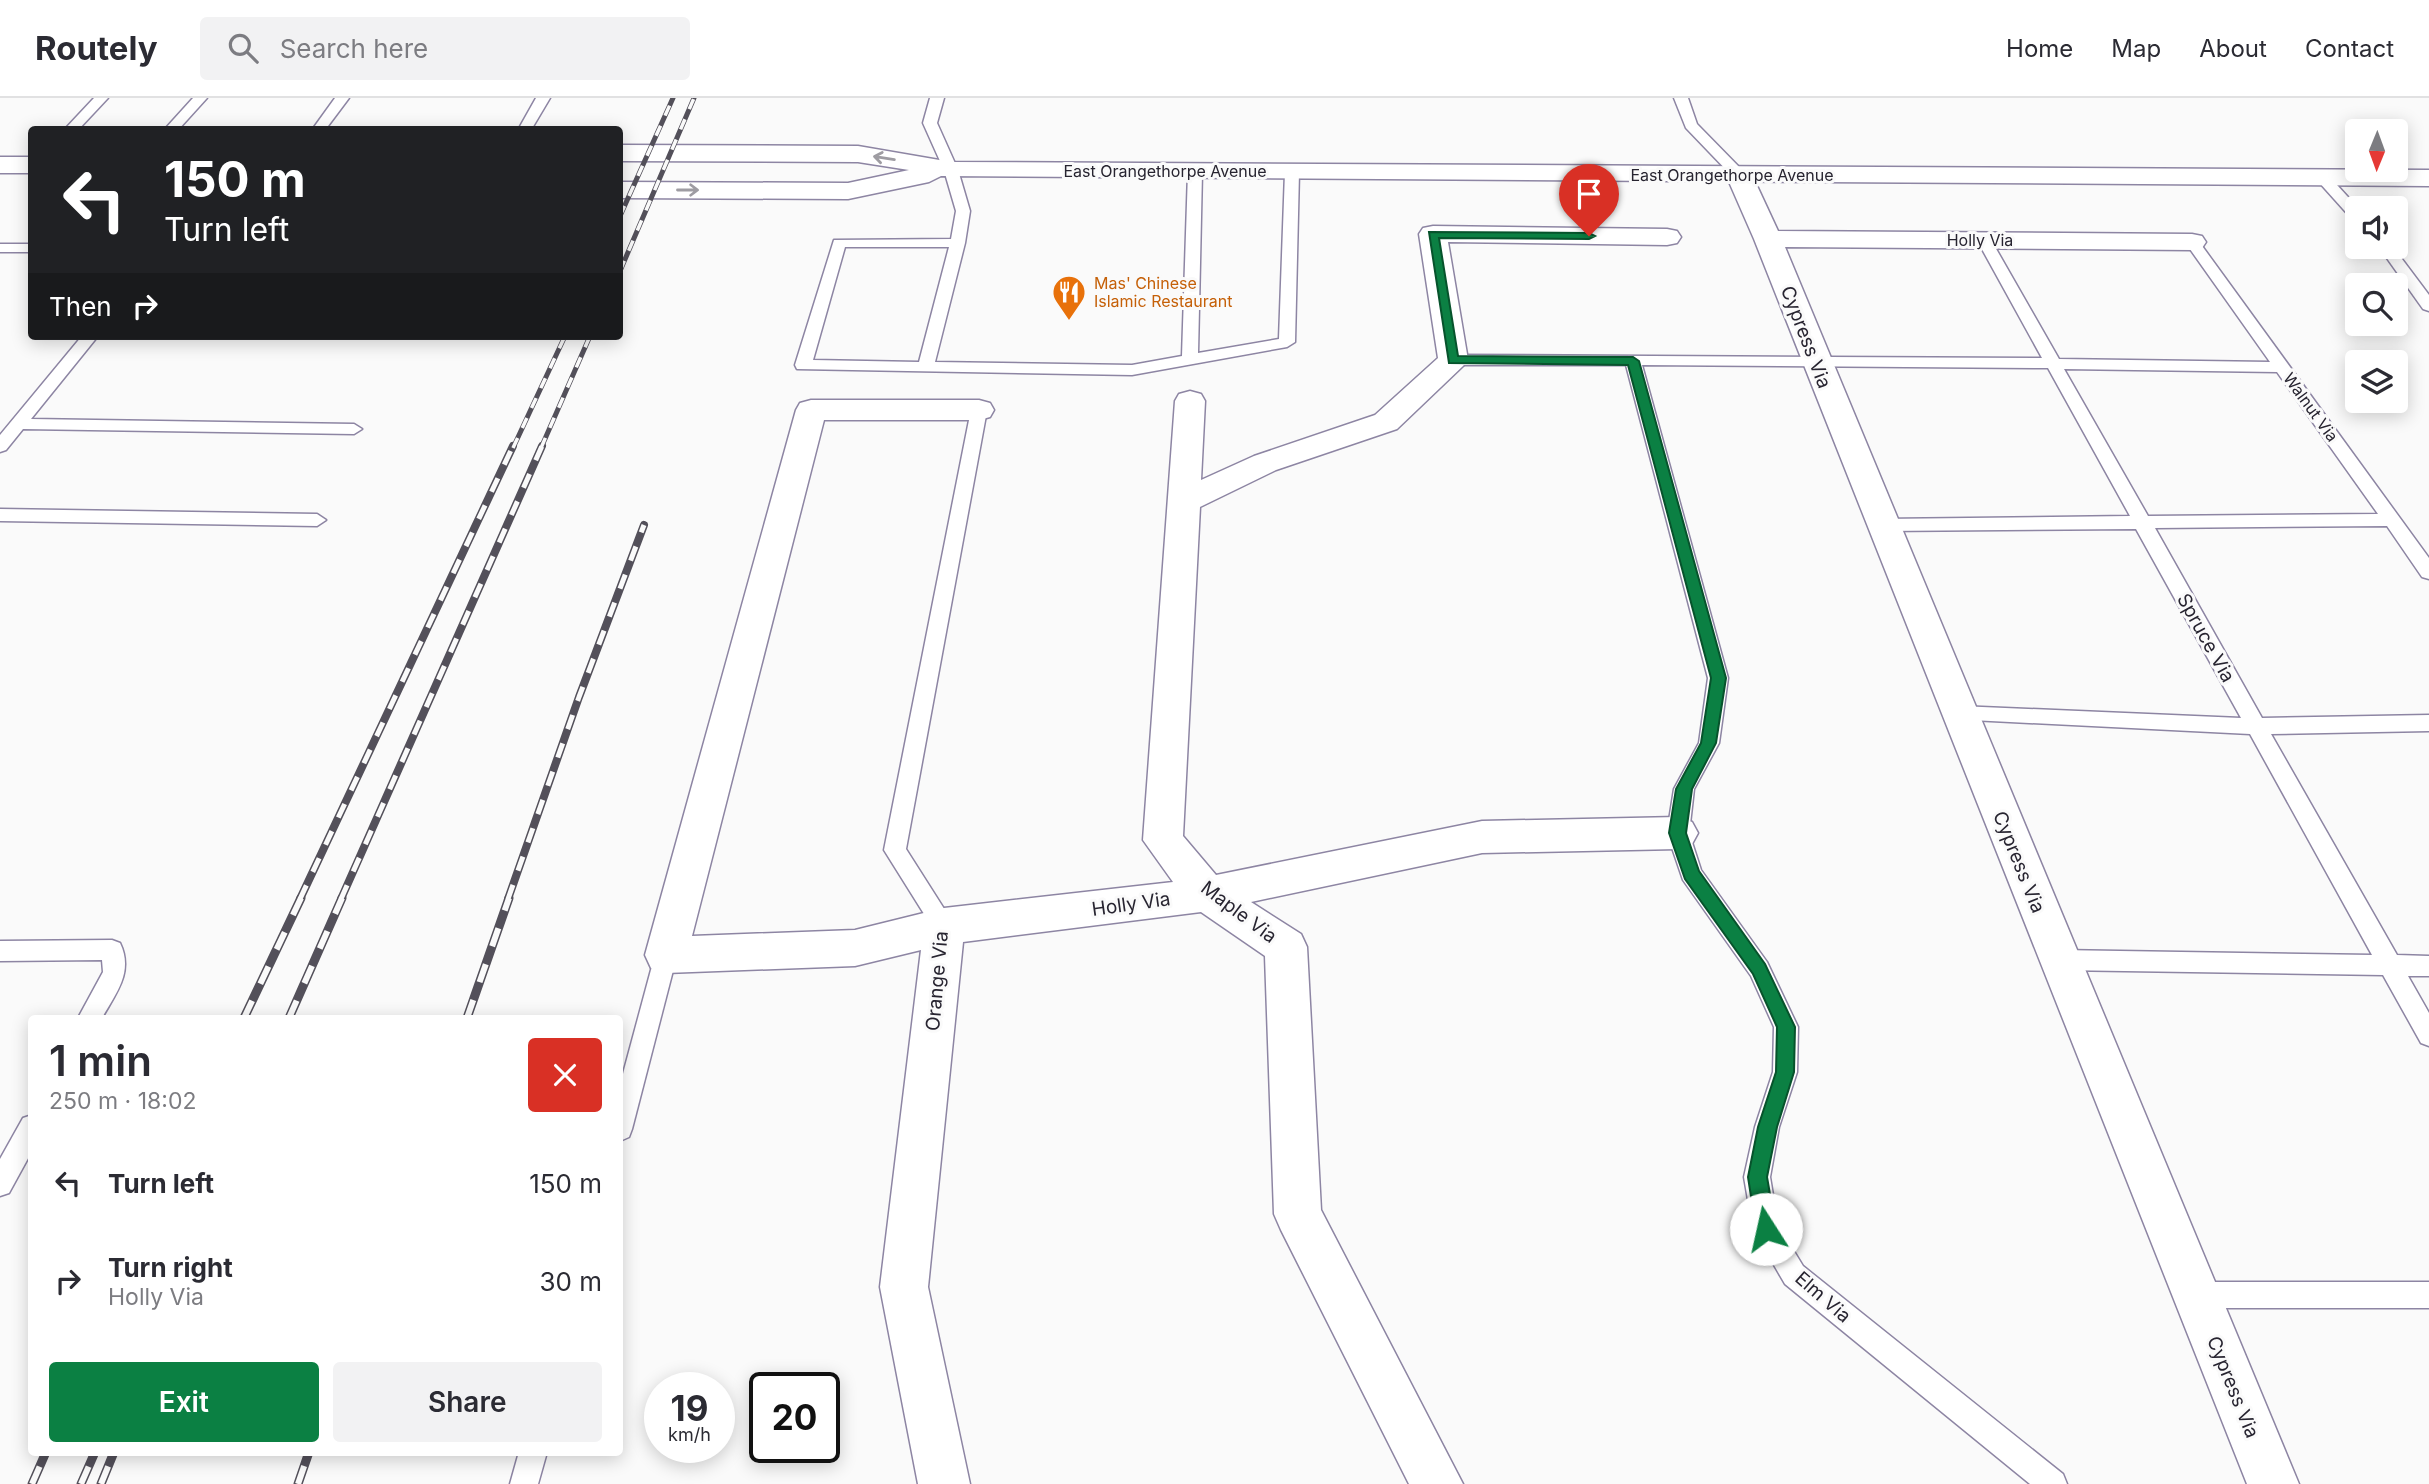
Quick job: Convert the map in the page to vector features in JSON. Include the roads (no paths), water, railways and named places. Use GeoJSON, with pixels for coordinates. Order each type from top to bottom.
{"type":"FeatureCollection","features":[{"type":"Feature","properties":{"kind":"street","name":"East Orangethorpe Avenue"},"geometry":{"type":"LineString","coordinates":[[623,153],[858,154],[951,170],[2429,178]]}},
{"type":"Feature","properties":{"kind":"street"},"geometry":{"type":"LineString","coordinates":[[0,165],[28,165]]}},
{"type":"Feature","properties":{"kind":"street","name":"East Orangethorpe Avenue"},"geometry":{"type":"LineString","coordinates":[[623,190],[848,191],[951,170]]}},
{"type":"Feature","properties":{"kind":"street","name":"Cypress Via"},"geometry":{"type":"LineString","coordinates":[[1739,175],[1768,239],[2273,1484]]}},
{"type":"Feature","properties":{"kind":"street"},"geometry":{"type":"LineString","coordinates":[[1184,500],[1265,463],[1386,422],[1453,360],[1433,234],[1667,237]]}},
{"type":"Feature","properties":{"kind":"street","name":"Holly Via"},"geometry":{"type":"LineString","coordinates":[[1768,239],[2192,242]]}},
{"type":"Feature","properties":{"kind":"street","name":"Maple Via"},"geometry":{"type":"LineString","coordinates":[[1190,401],[1163,840],[1207,894],[1286,947],[1298,1214],[1437,1484]]}},
{"type":"Feature","properties":{"kind":"street"},"geometry":{"type":"LineString","coordinates":[[666,955],[811,410],[979,410]]}},
{"type":"Feature","properties":{"kind":"street","name":"Holly Via"},"geometry":{"type":"LineString","coordinates":[[666,955],[855,948],[944,926],[1207,894],[1482,837],[1678,833]]}},
{"type":"Feature","properties":{"kind":"street","name":"Orange Via"},"geometry":{"type":"LineString","coordinates":[[944,926],[905,1287],[944,1484]]}},
{"type":"Feature","properties":{"kind":"lane"},"geometry":{"type":"LineString","coordinates":[[74,126],[101,98]]}},
{"type":"Feature","properties":{"kind":"lane"},"geometry":{"type":"LineString","coordinates":[[174,126],[200,98]]}},
{"type":"Feature","properties":{"kind":"lane"},"geometry":{"type":"LineString","coordinates":[[321,126],[342,98]]}},
{"type":"Feature","properties":{"kind":"lane"},"geometry":{"type":"LineString","coordinates":[[526,126],[543,98]]}},
{"type":"Feature","properties":{"kind":"lane"},"geometry":{"type":"LineString","coordinates":[[926,367],[958,243],[963,211],[951,170],[930,123],[937,98]]}},
{"type":"Feature","properties":{"kind":"lane"},"geometry":{"type":"LineString","coordinates":[[1681,98],[1691,125],[1739,175]]}},
{"type":"Feature","properties":{"kind":"lane"},"geometry":{"type":"LineString","coordinates":[[1190,359],[1195,172]]}},
{"type":"Feature","properties":{"kind":"lane"},"geometry":{"type":"LineString","coordinates":[[958,243],[839,243],[803,365],[1132,370],[1287,342],[1292,172]]}},
{"type":"Feature","properties":{"kind":"lane"},"geometry":{"type":"LineString","coordinates":[[2322,177],[2345,203]]}},
{"type":"Feature","properties":{"kind":"lane","name":"Spruce Via"},"geometry":{"type":"LineString","coordinates":[[1984,240],[2429,1035]]}},
{"type":"Feature","properties":{"kind":"lane","name":"Walnut Via"},"geometry":{"type":"LineString","coordinates":[[2192,242],[2429,572]]}},
{"type":"Feature","properties":{"kind":"lane"},"geometry":{"type":"LineString","coordinates":[[0,248],[28,248]]}},
{"type":"Feature","properties":{"kind":"lane"},"geometry":{"type":"LineString","coordinates":[[2395,259],[2429,306]]}},
{"type":"Feature","properties":{"kind":"lane"},"geometry":{"type":"LineString","coordinates":[[2412,283],[2429,283]]}},
{"type":"Feature","properties":{"kind":"lane"},"geometry":{"type":"LineString","coordinates":[[0,446],[87,340]]}},
{"type":"Feature","properties":{"kind":"lane"},"geometry":{"type":"LineString","coordinates":[[1453,360],[1815,360],[2282,367]]}},
{"type":"Feature","properties":{"kind":"lane","name":"Elm Via"},"geometry":{"type":"LineString","coordinates":[[1633,361],[1718,678],[1709,743],[1684,789],[1678,833],[1691,874],[1759,969],[1786,1027],[1785,1072],[1767,1127],[1757,1177],[1766,1229],[1794,1275],[2053,1484]]}},
{"type":"Feature","properties":{"kind":"lane","name":"Orange Via"},"geometry":{"type":"LineString","coordinates":[[944,926],[895,850],[979,410]]}},
{"type":"Feature","properties":{"kind":"lane"},"geometry":{"type":"LineString","coordinates":[[18,424],[354,429]]}},
{"type":"Feature","properties":{"kind":"lane"},"geometry":{"type":"LineString","coordinates":[[0,514],[317,520]]}},
{"type":"Feature","properties":{"kind":"lane"},"geometry":{"type":"LineString","coordinates":[[1882,525],[2392,520]]}},
{"type":"Feature","properties":{"kind":"lane"},"geometry":{"type":"LineString","coordinates":[[1959,714],[2256,726],[2429,723]]}},
{"type":"Feature","properties":{"kind":"lane"},"geometry":{"type":"LineString","coordinates":[[0,951],[112,950],[115,973],[92,1015]]}},
{"type":"Feature","properties":{"kind":"lane"},"geometry":{"type":"LineString","coordinates":[[623,1118],[666,955]]}},
{"type":"Feature","properties":{"kind":"lane"},"geometry":{"type":"LineString","coordinates":[[2059,960],[2429,965]]}},
{"type":"Feature","properties":{"kind":"lane"},"geometry":{"type":"LineString","coordinates":[[0,1184],[28,1133]]}},
{"type":"Feature","properties":{"kind":"lane"},"geometry":{"type":"LineString","coordinates":[[2196,1295],[2429,1295]]}},
{"type":"Feature","properties":{"kind":"lane"},"geometry":{"type":"LineString","coordinates":[[524,1484],[532,1456]]}},
{"type":"Feature","properties":{"kind":"railway"},"geometry":{"type":"LineString","coordinates":[[623,209],[673,98]]}},
{"type":"Feature","properties":{"kind":"railway"},"geometry":{"type":"LineString","coordinates":[[623,264],[694,98]]}},
{"type":"Feature","properties":{"kind":"railway"},"geometry":{"type":"LineString","coordinates":[[513,448],[563,340]]}},
{"type":"Feature","properties":{"kind":"railway"},"geometry":{"type":"LineString","coordinates":[[541,448],[588,340]]}},
{"type":"Feature","properties":{"kind":"railway"},"geometry":{"type":"LineString","coordinates":[[300,899],[513,446]]}},
{"type":"Feature","properties":{"kind":"railway"},"geometry":{"type":"LineString","coordinates":[[341,899],[542,446]]}},
{"type":"Feature","properties":{"kind":"railway"},"geometry":{"type":"LineString","coordinates":[[508,899],[579,697],[644,525]]}},
{"type":"Feature","properties":{"kind":"railway"},"geometry":{"type":"LineString","coordinates":[[245,1015],[301,898]]}},
{"type":"Feature","properties":{"kind":"railway"},"geometry":{"type":"LineString","coordinates":[[290,1015],[342,898]]}},
{"type":"Feature","properties":{"kind":"railway"},"geometry":{"type":"LineString","coordinates":[[468,1015],[509,898]]}},
{"type":"Feature","properties":{"kind":"railway"},"geometry":{"type":"LineString","coordinates":[[32,1484],[44,1456]]}},
{"type":"Feature","properties":{"kind":"railway"},"geometry":{"type":"LineString","coordinates":[[81,1484],[93,1456]]}},
{"type":"Feature","properties":{"kind":"railway"},"geometry":{"type":"LineString","coordinates":[[101,1484],[112,1456]]}},
{"type":"Feature","properties":{"kind":"railway"},"geometry":{"type":"LineString","coordinates":[[298,1484],[308,1456]]}},
{"type":"Feature","properties":{"kind":"place","name":"Mas' Chinese Islamic Restaurant"},"geometry":{"type":"Point","coordinates":[1069,322]}}]}
